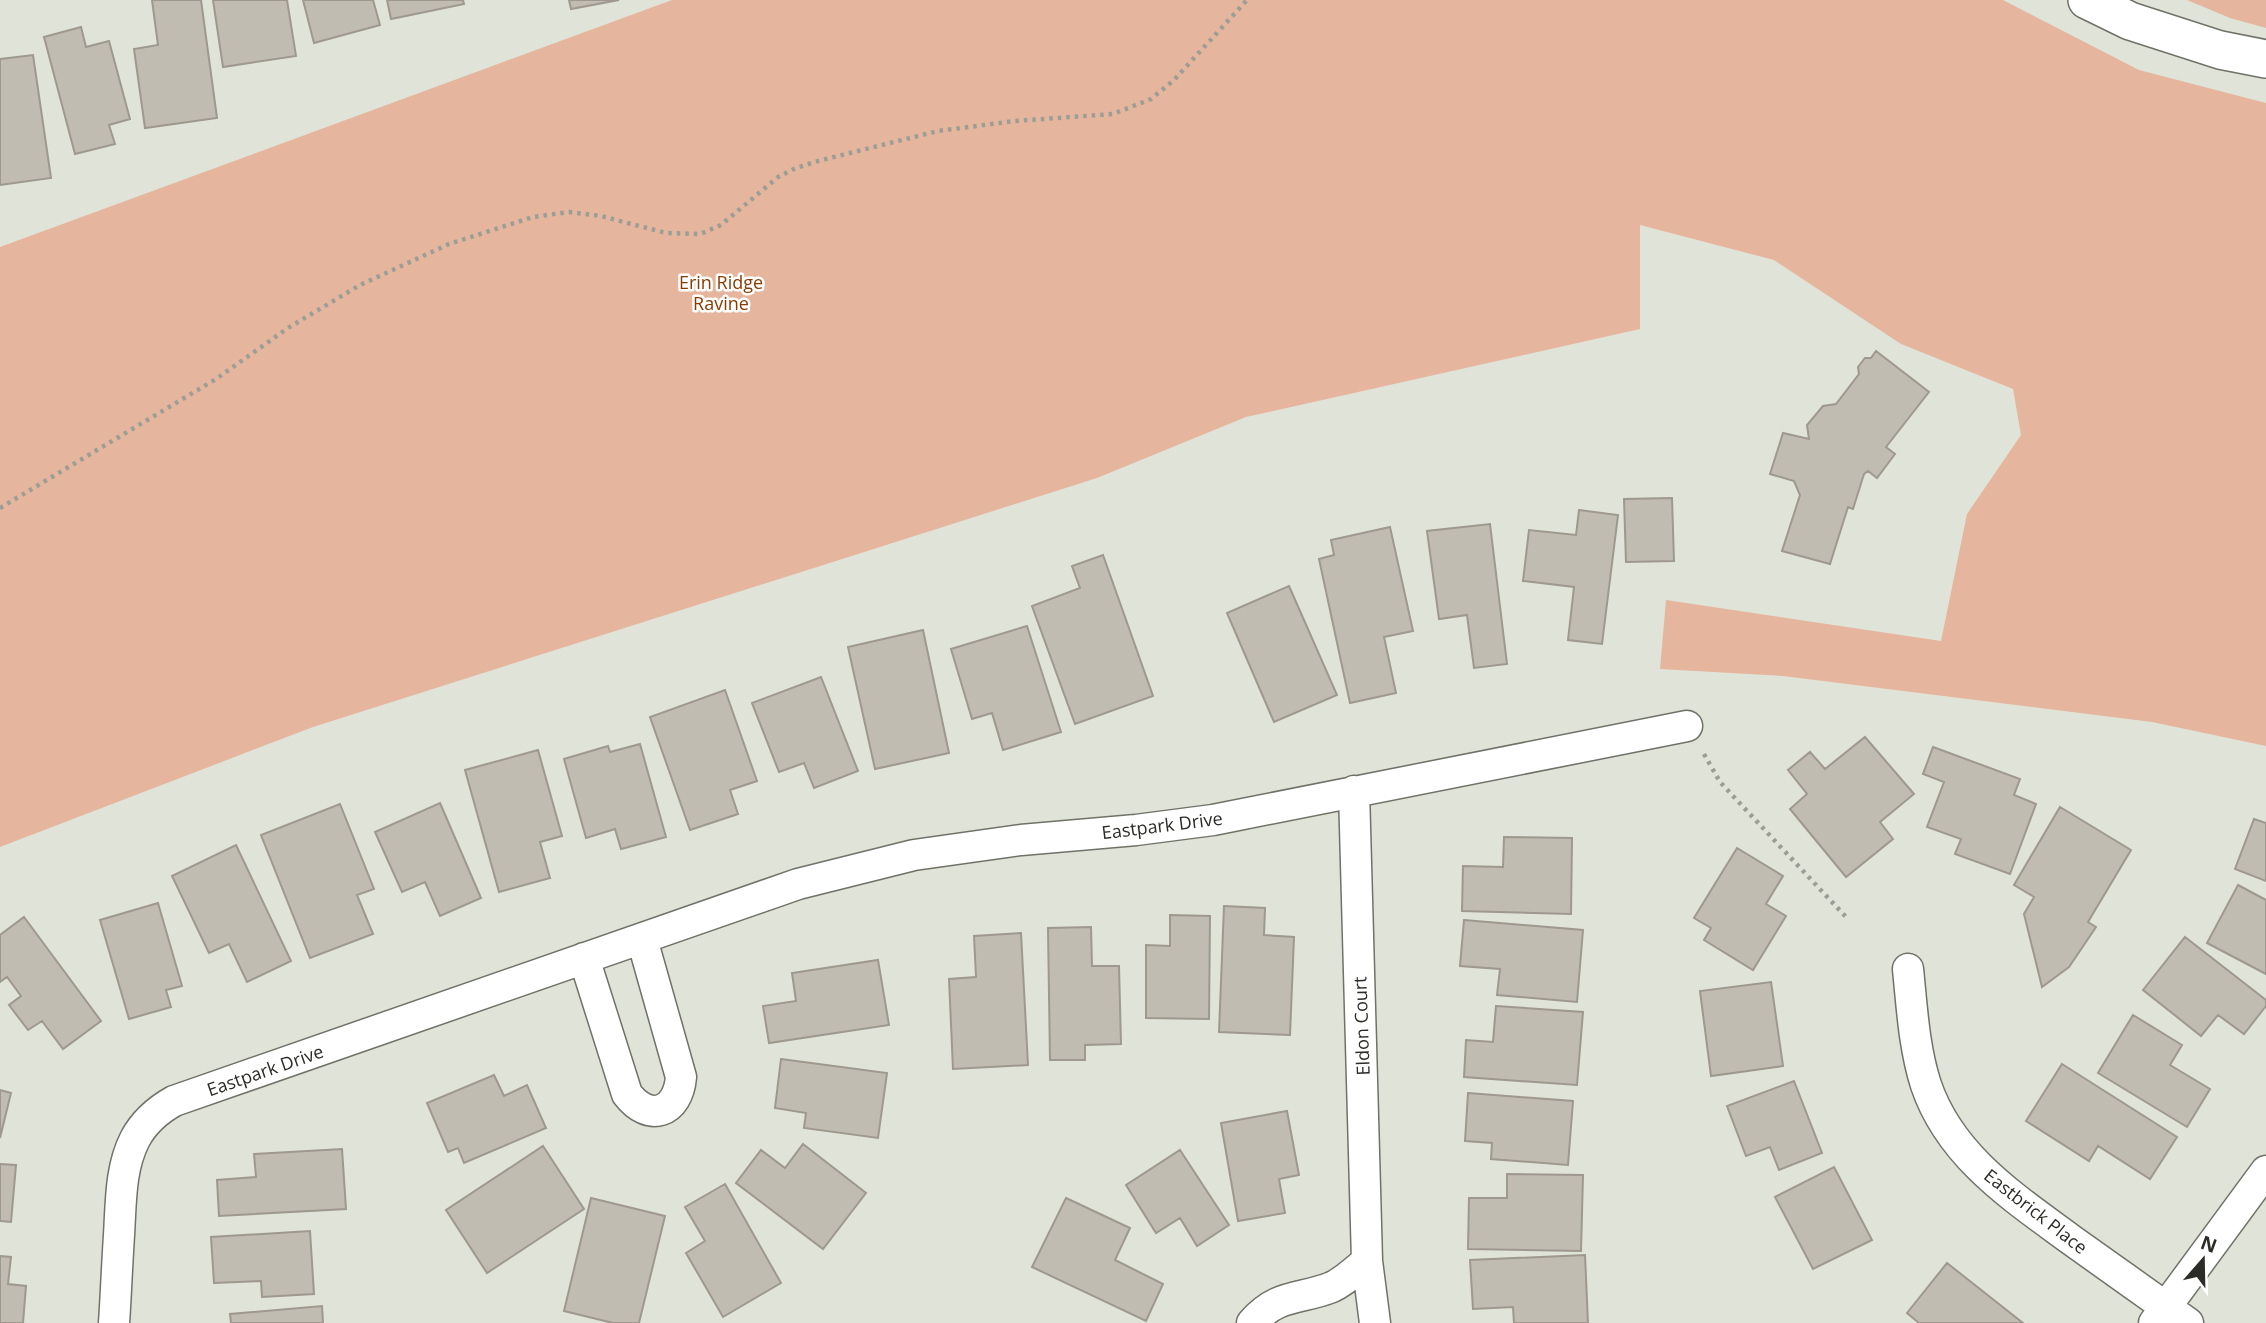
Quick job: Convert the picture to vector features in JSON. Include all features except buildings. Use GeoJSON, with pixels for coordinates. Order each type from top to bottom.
{"type":"FeatureCollection","features":[{"type":"Feature","properties":{"kind":"street"},"geometry":{"type":"LineString","coordinates":[[2087,0],[2130,21],[2220,50],[2266,60]]}},
{"type":"Feature","properties":{"kind":"street","name":"Eastpark Drive"},"geometry":{"type":"LineString","coordinates":[[114,1323],[124,1176],[136,1138],[162,1108],[174,1101],[798,884],[914,855],[1021,840],[1213,820],[1688,726]]}},
{"type":"Feature","properties":{"kind":"street","name":"Eldon Court"},"geometry":{"type":"LineString","coordinates":[[1354,791],[1367,1261],[1375,1323]]}},
{"type":"Feature","properties":{"kind":"street"},"geometry":{"type":"LineString","coordinates":[[584,958],[627,1094],[640,1108],[662,1110],[678,1097],[681,1077],[642,939]]}},
{"type":"Feature","properties":{"kind":"street","name":"Eastbrick Place"},"geometry":{"type":"LineString","coordinates":[[1908,969],[1914,1032],[1927,1087],[1949,1130],[1966,1153],[2008,1194],[2169,1318],[2266,1171]]}},
{"type":"Feature","properties":{"kind":"street"},"geometry":{"type":"LineString","coordinates":[[1252,1323],[1261,1313],[1288,1298],[1341,1283],[1367,1261]]}},
{"type":"Feature","properties":{"kind":"path"},"geometry":{"type":"LineString","coordinates":[[0,508],[216,379],[288,328],[360,285],[449,244],[533,217],[569,212],[601,216],[666,233],[699,234],[721,225],[778,177],[818,161],[937,131],[1015,121],[1113,114],[1152,99],[1174,80],[1247,0]]}},
{"type":"Feature","properties":{"kind":"path"},"geometry":{"type":"LineString","coordinates":[[1688,726],[1720,782],[1846,917]]}},
{"type":"Feature","properties":{"kind":"green space","name":"Erin Ridge Ravine"},"geometry":{"type":"Polygon","coordinates":[[[672,0],[2003,0],[2139,70],[2266,103],[2266,746],[2152,722],[1783,676],[1660,669],[1666,600],[1941,641],[1967,514],[2021,435],[2013,389],[1901,344],[1774,260],[1640,225],[1640,329],[1246,417],[1097,478],[313,727],[0,847],[0,247],[672,0]]]}},
{"type":"Feature","properties":{"kind":"green space"},"geometry":{"type":"Polygon","coordinates":[[[2187,0],[2266,0],[2266,28],[2230,18],[2187,0]]]}}]}
